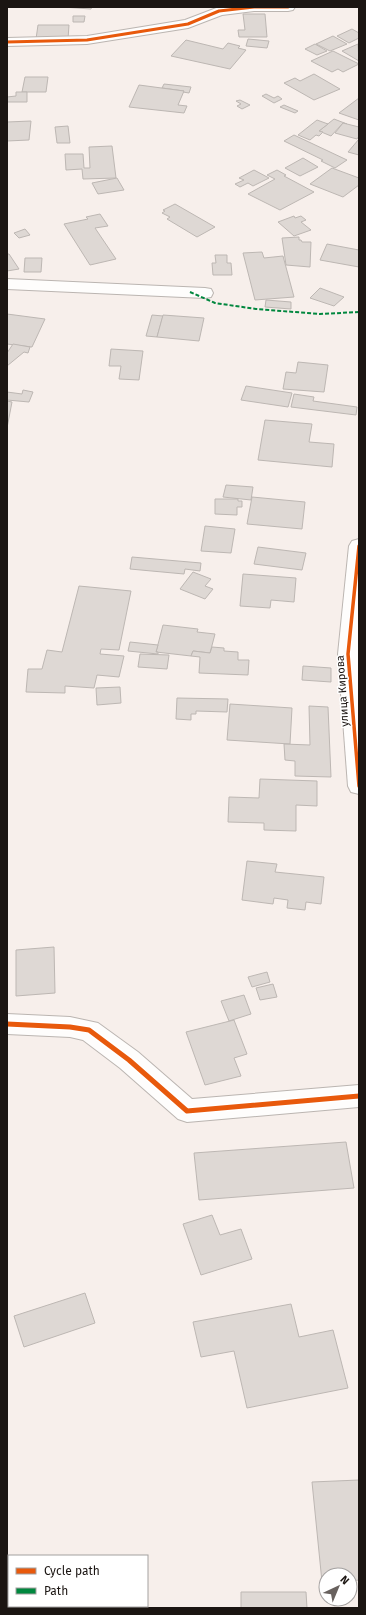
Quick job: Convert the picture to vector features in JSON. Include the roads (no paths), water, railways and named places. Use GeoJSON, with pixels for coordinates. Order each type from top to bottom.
{"type":"FeatureCollection","features":[{"type":"Feature","properties":{"kind":"street"},"geometry":{"type":"LineString","coordinates":[[7,42],[87,40],[188,24],[219,11],[254,7],[288,7]]}},
{"type":"Feature","properties":{"kind":"street"},"geometry":{"type":"LineString","coordinates":[[7,284],[205,293]]}},
{"type":"Feature","properties":{"kind":"street","name":"улица Кирова"},"geometry":{"type":"LineString","coordinates":[[359,546],[353,654],[359,786]]}},
{"type":"Feature","properties":{"kind":"street"},"geometry":{"type":"LineString","coordinates":[[7,1024],[70,1027],[89,1030],[129,1060],[187,1111],[359,1096]]}}]}
